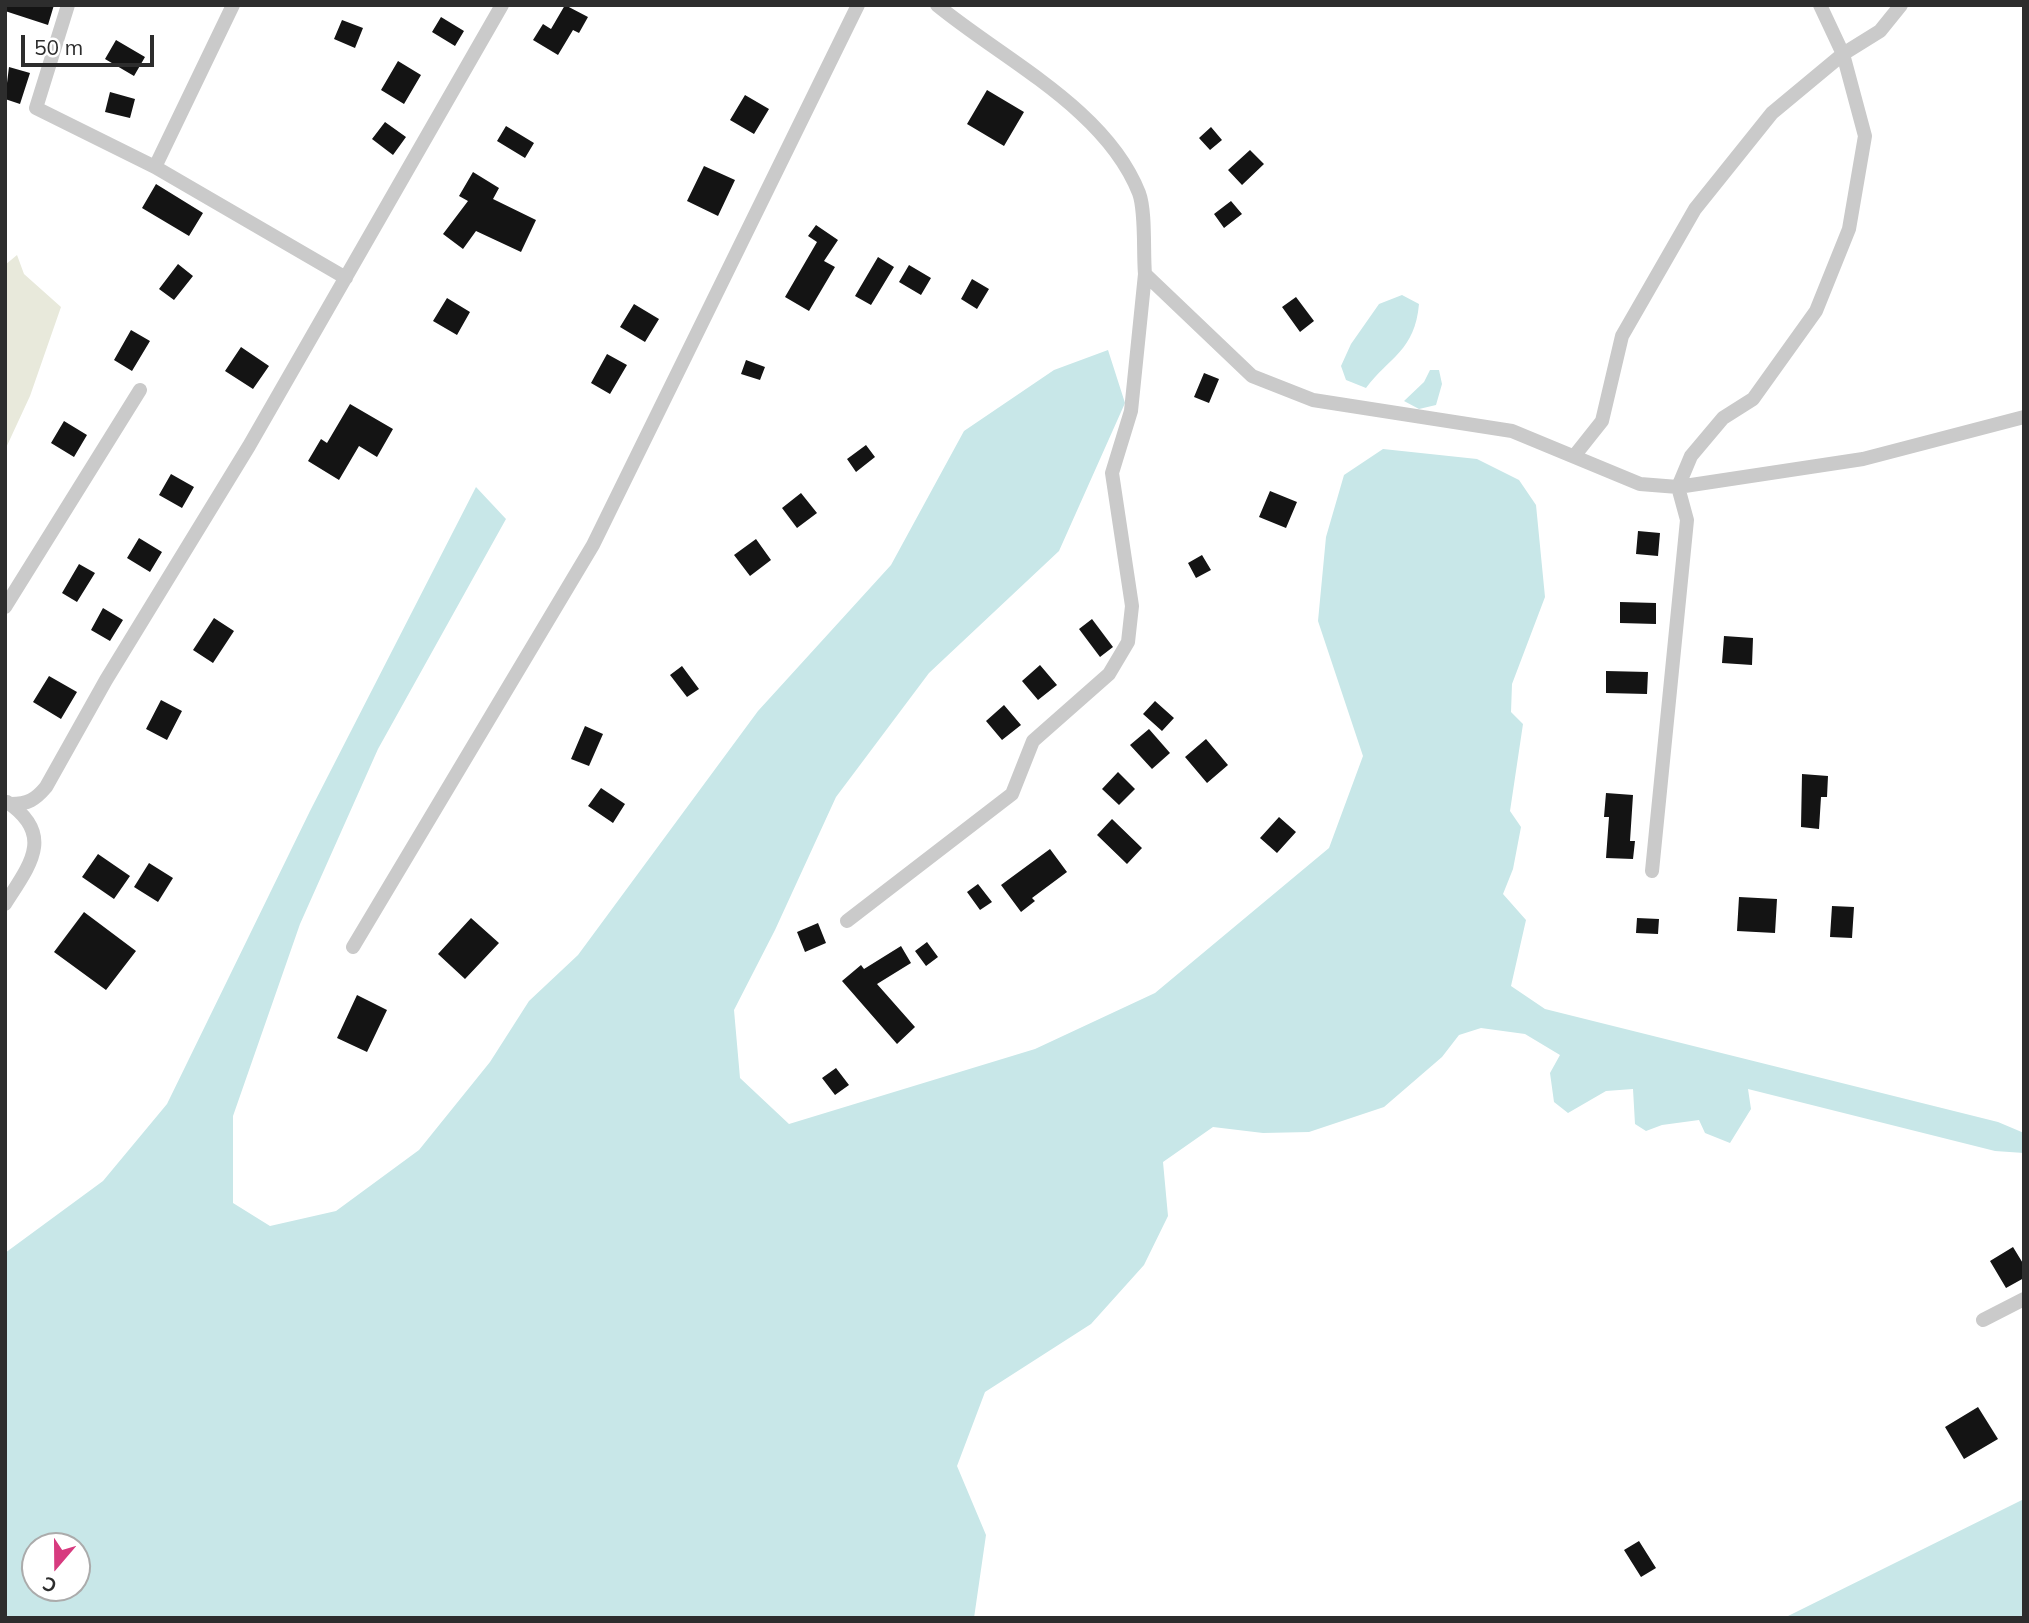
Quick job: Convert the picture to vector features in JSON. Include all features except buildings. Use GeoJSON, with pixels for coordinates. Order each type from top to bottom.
{"type":"FeatureCollection","features":[{"type":"Feature","properties":{"kind":"street"},"geometry":{"type":"LineString","coordinates":[[68,5],[36,108],[155,167],[346,278]]}},
{"type":"Feature","properties":{"kind":"street"},"geometry":{"type":"LineString","coordinates":[[155,167],[233,5]]}},
{"type":"Feature","properties":{"kind":"street"},"geometry":{"type":"LineString","coordinates":[[8,803],[26,804],[46,787],[346,278],[502,5]]}},
{"type":"Feature","properties":{"kind":"street"},"geometry":{"type":"LineString","coordinates":[[353,947],[593,545],[859,5]]}},
{"type":"Feature","properties":{"kind":"street"},"geometry":{"type":"LineString","coordinates":[[847,921],[1012,794],[1033,741],[1109,674],[1128,642],[1132,606],[1112,473],[1131,411],[1145,274],[1140,196],[1119,153],[1077,109],[937,5]]}},
{"type":"Feature","properties":{"kind":"street"},"geometry":{"type":"LineString","coordinates":[[1652,871],[1687,520],[1678,487],[1691,456],[1723,418],[1752,399],[1815,311],[1849,229],[1865,136],[1843,54],[1820,5]]}},
{"type":"Feature","properties":{"kind":"street"},"geometry":{"type":"LineString","coordinates":[[1575,455],[1602,421],[1622,336],[1695,209],[1772,113],[1843,54],[1880,31],[1901,5]]}},
{"type":"Feature","properties":{"kind":"street"},"geometry":{"type":"LineString","coordinates":[[1145,274],[1252,376],[1313,400],[1512,431],[1640,484],[1678,487],[1863,459],[2024,417]]}},
{"type":"Feature","properties":{"kind":"street"},"geometry":{"type":"LineString","coordinates":[[5,607],[140,390]]}},
{"type":"Feature","properties":{"kind":"street"},"geometry":{"type":"LineString","coordinates":[[5,904],[37,849],[34,832],[8,803]]}},
{"type":"Feature","properties":{"kind":"street"},"geometry":{"type":"LineString","coordinates":[[1983,1320],[2024,1299]]}},
{"type":"Feature","properties":{"kind":"shaded area"},"geometry":{"type":"Polygon","coordinates":[[[17,255],[24,274],[61,307],[30,396],[5,450],[5,265],[17,255]]]}},
{"type":"Feature","properties":{"kind":"water"},"geometry":{"type":"Polygon","coordinates":[[[1402,295],[1419,304],[1417,320],[1407,343],[1366,388],[1346,380],[1341,366],[1351,344],[1379,304],[1402,295]]]}},
{"type":"Feature","properties":{"kind":"water"},"geometry":{"type":"Polygon","coordinates":[[[1108,350],[1125,403],[1059,551],[929,673],[836,797],[775,930],[734,1010],[740,1078],[789,1124],[1035,1049],[1155,993],[1329,848],[1363,756],[1318,621],[1326,537],[1344,475],[1383,449],[1477,459],[1519,480],[1536,505],[1545,597],[1512,684],[1511,712],[1523,724],[1510,811],[1521,827],[1513,869],[1503,894],[1526,920],[1511,986],[1545,1009],[1998,1122],[2024,1133],[2024,1153],[1995,1151],[1748,1089],[1751,1109],[1730,1143],[1705,1133],[1699,1120],[1662,1125],[1646,1131],[1635,1124],[1633,1089],[1606,1091],[1568,1113],[1554,1102],[1550,1073],[1560,1055],[1525,1034],[1481,1028],[1459,1035],[1442,1057],[1384,1107],[1309,1132],[1263,1133],[1213,1127],[1163,1162],[1168,1216],[1144,1265],[1091,1324],[985,1392],[957,1466],[986,1535],[974,1618],[5,1618],[5,1253],[103,1181],[167,1104],[310,811],[476,487],[506,519],[378,749],[300,924],[233,1116],[233,1203],[270,1226],[336,1211],[419,1150],[490,1062],[529,1001],[578,955],[758,711],[891,565],[964,431],[1054,370],[1108,350]]]}},
{"type":"Feature","properties":{"kind":"water"},"geometry":{"type":"Polygon","coordinates":[[[1430,370],[1439,370],[1442,384],[1436,405],[1419,409],[1404,401],[1424,382],[1430,370]]]}},
{"type":"Feature","properties":{"kind":"water"},"geometry":{"type":"Polygon","coordinates":[[[2024,1499],[2024,1618],[1784,1618],[2024,1499]]]}}]}
